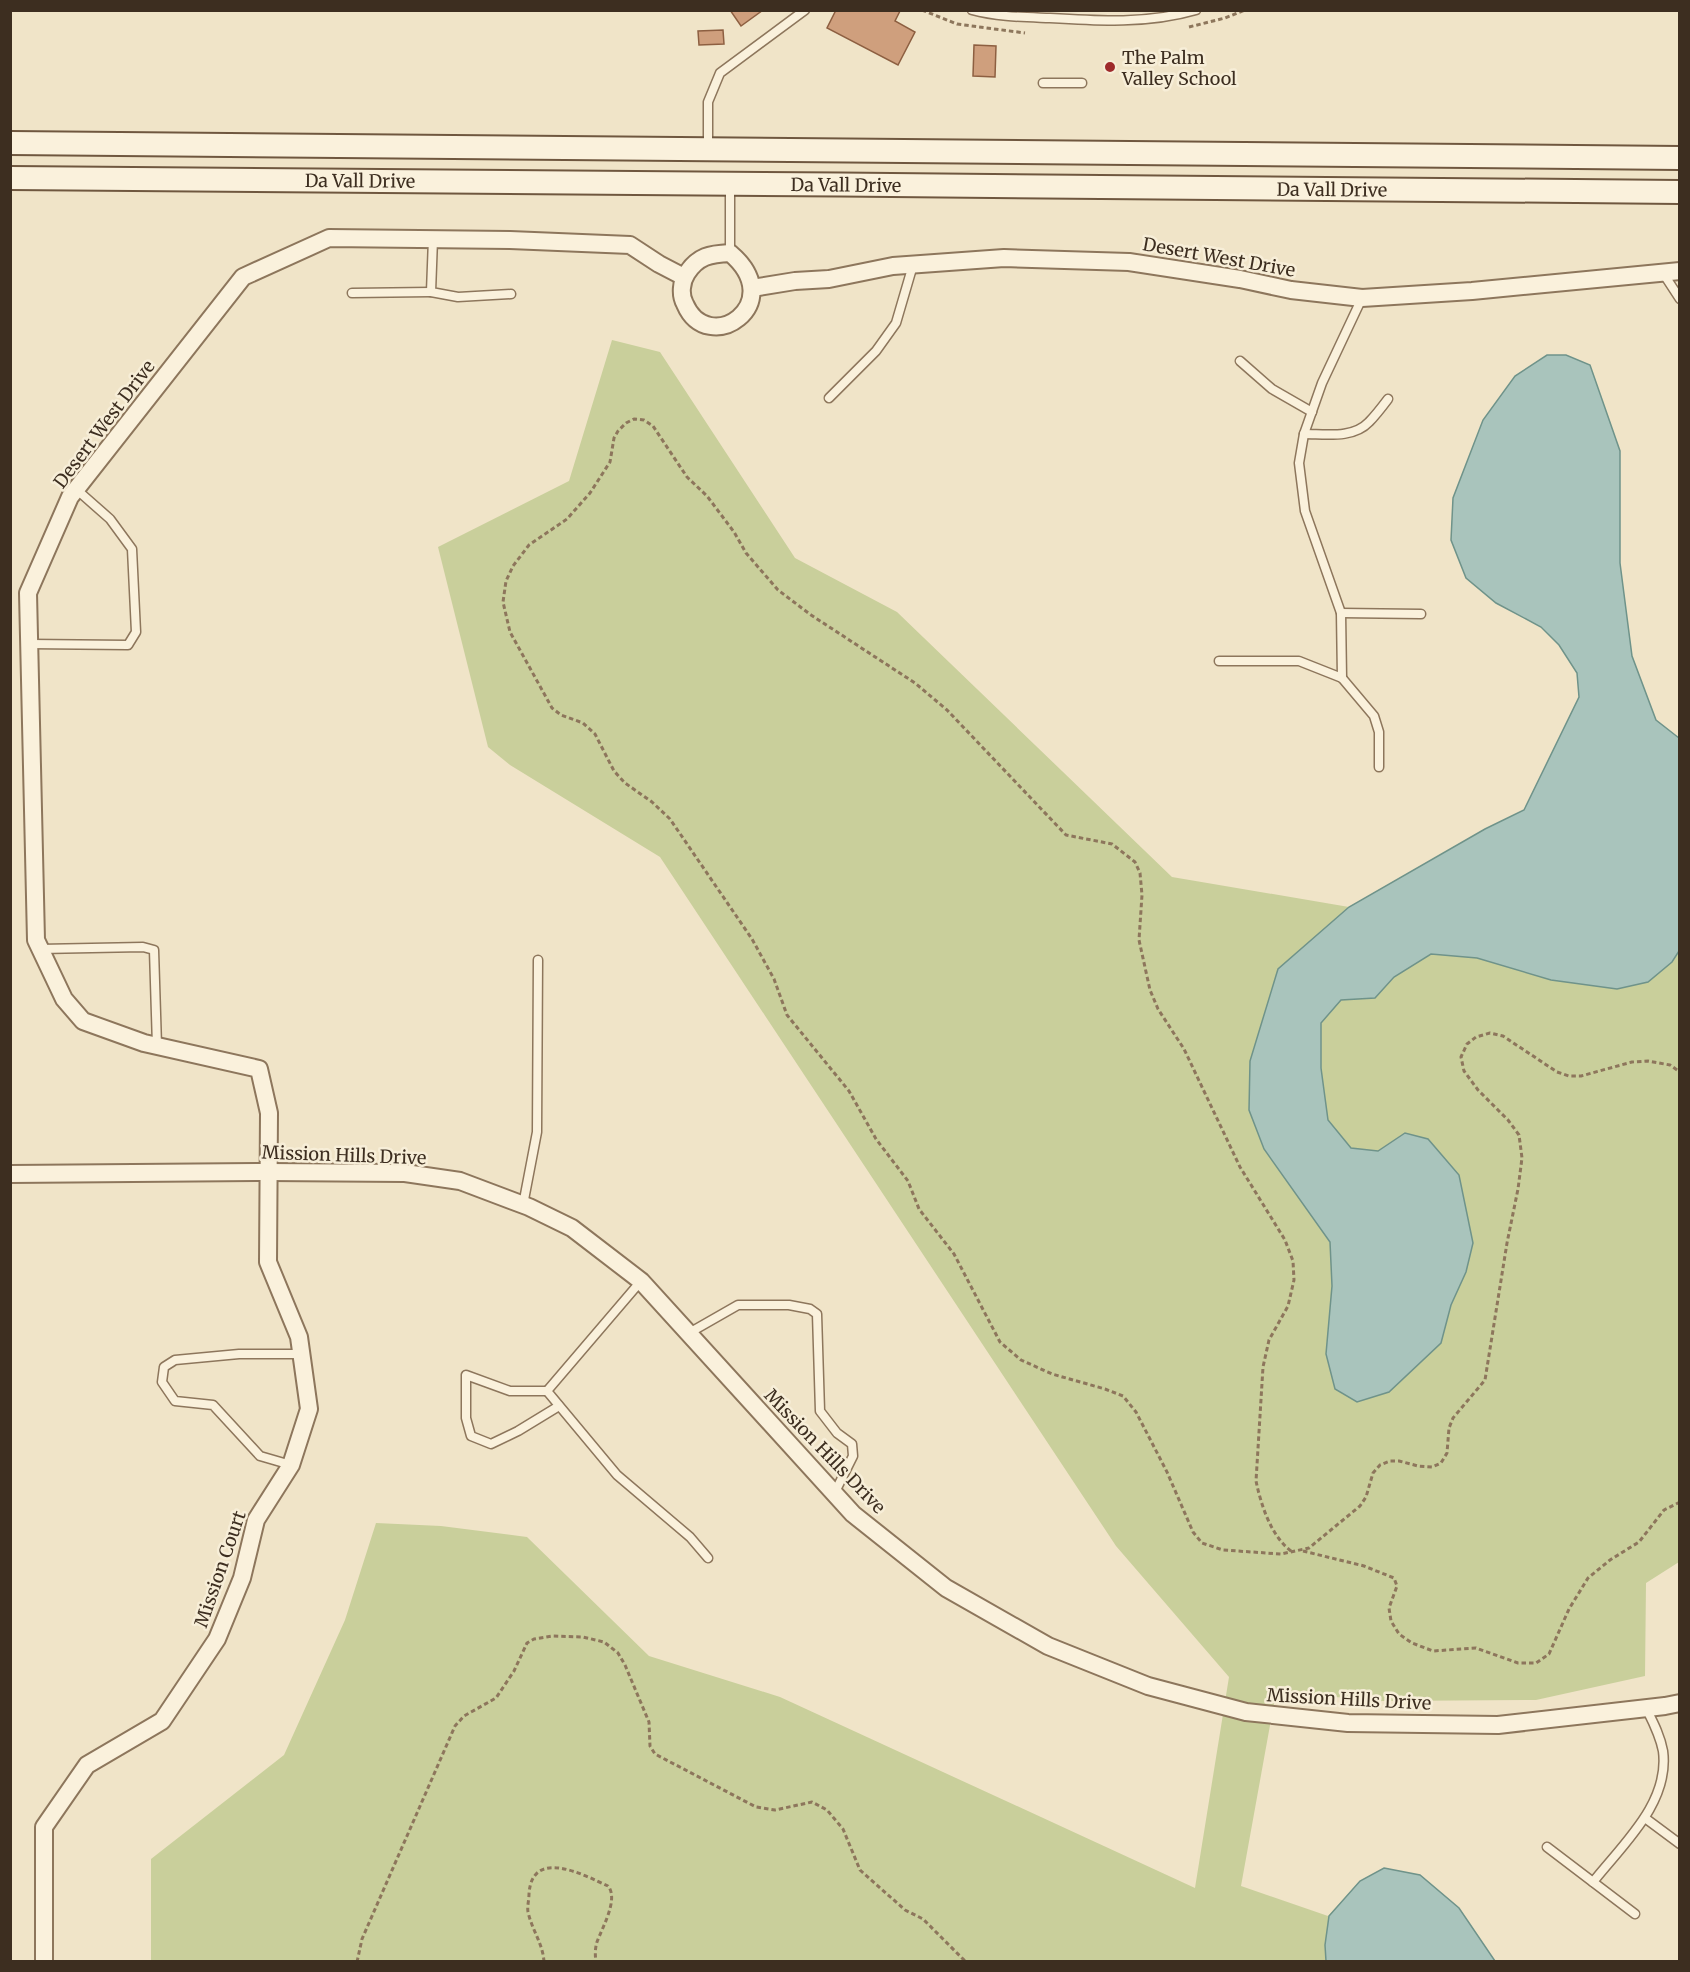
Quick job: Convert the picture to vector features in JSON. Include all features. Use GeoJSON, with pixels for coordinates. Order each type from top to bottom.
{"type":"FeatureCollection","features":[{"type":"Feature","properties":{"kind":"main road","name":"Da Vall Drive"},"geometry":{"type":"LineString","coordinates":[[10,143],[1680,158]]}},
{"type":"Feature","properties":{"kind":"main road","name":"Da Vall Drive"},"geometry":{"type":"LineString","coordinates":[[10,178],[1680,192]]}},
{"type":"Feature","properties":{"kind":"street","name":"Desert West Drive"},"geometry":{"type":"LineString","coordinates":[[268,1172],[269,1113],[259,1068],[157,1046],[83,1021],[64,999],[36,940],[28,593],[70,497],[243,277],[329,238],[630,245],[684,277]]}},
{"type":"Feature","properties":{"kind":"street"},"geometry":{"type":"LineString","coordinates":[[729,253],[749,277],[752,288],[751,300],[747,311],[729,325],[717,327],[706,325],[687,311],[682,289],[684,277],[690,267],[708,254],[729,253]]}},
{"type":"Feature","properties":{"kind":"street","name":"Desert West Drive"},"geometry":{"type":"LineString","coordinates":[[752,288],[795,281],[829,279],[893,266],[1004,258],[1129,262],[1240,279],[1291,290],[1362,298],[1472,291],[1680,271]]}},
{"type":"Feature","properties":{"kind":"street","name":"Mission Court"},"geometry":{"type":"LineString","coordinates":[[44,1962],[44,1827],[87,1765],[162,1721],[217,1639],[242,1578],[256,1520],[291,1465],[309,1409],[299,1337],[268,1262],[268,1172]]}},
{"type":"Feature","properties":{"kind":"street","name":"Mission Hills Drive"},"geometry":{"type":"LineString","coordinates":[[10,1174],[405,1173],[460,1181],[523,1205],[572,1228],[641,1281],[853,1514],[946,1588],[1048,1646],[1148,1686],[1246,1712],[1348,1723],[1498,1725],[1680,1703]]}},
{"type":"Feature","properties":{"kind":"lane"},"geometry":{"type":"LineString","coordinates":[[708,150],[708,102],[720,73],[805,10]]}},
{"type":"Feature","properties":{"kind":"lane"},"geometry":{"type":"LineString","coordinates":[[972,10],[997,16],[1104,22],[1144,20],[1180,15],[1196,10]]}},
{"type":"Feature","properties":{"kind":"lane"},"geometry":{"type":"LineString","coordinates":[[1043,83],[1082,83]]}},
{"type":"Feature","properties":{"kind":"lane"},"geometry":{"type":"LineString","coordinates":[[729,253],[730,183]]}},
{"type":"Feature","properties":{"kind":"lane"},"geometry":{"type":"LineString","coordinates":[[431,292],[433,239]]}},
{"type":"Feature","properties":{"kind":"lane"},"geometry":{"type":"LineString","coordinates":[[829,398],[876,351],[897,323],[914,264]]}},
{"type":"Feature","properties":{"kind":"lane"},"geometry":{"type":"LineString","coordinates":[[1662,273],[1680,299]]}},
{"type":"Feature","properties":{"kind":"lane"},"geometry":{"type":"LineString","coordinates":[[352,293],[431,292],[458,297],[511,294]]}},
{"type":"Feature","properties":{"kind":"lane"},"geometry":{"type":"LineString","coordinates":[[1342,678],[1341,614],[1305,511],[1299,463],[1304,434],[1322,383],[1362,298]]}},
{"type":"Feature","properties":{"kind":"lane"},"geometry":{"type":"LineString","coordinates":[[1240,361],[1272,389],[1312,412]]}},
{"type":"Feature","properties":{"kind":"lane"},"geometry":{"type":"LineString","coordinates":[[1304,434],[1348,434],[1360,430],[1369,423],[1388,399]]}},
{"type":"Feature","properties":{"kind":"lane"},"geometry":{"type":"LineString","coordinates":[[29,644],[128,645],[136,632],[132,549],[110,519],[76,489]]}},
{"type":"Feature","properties":{"kind":"lane"},"geometry":{"type":"LineString","coordinates":[[1341,614],[1421,614]]}},
{"type":"Feature","properties":{"kind":"lane"},"geometry":{"type":"LineString","coordinates":[[1219,661],[1299,661],[1342,678],[1374,716],[1379,732],[1379,767]]}},
{"type":"Feature","properties":{"kind":"lane"},"geometry":{"type":"LineString","coordinates":[[40,950],[143,946],[154,950],[157,1046]]}},
{"type":"Feature","properties":{"kind":"lane"},"geometry":{"type":"LineString","coordinates":[[523,1205],[537,1132],[538,960]]}},
{"type":"Feature","properties":{"kind":"lane"},"geometry":{"type":"LineString","coordinates":[[547,1392],[641,1281]]}},
{"type":"Feature","properties":{"kind":"lane"},"geometry":{"type":"LineString","coordinates":[[689,1333],[738,1305],[789,1305],[810,1309],[817,1314],[820,1411],[837,1433],[852,1444],[853,1456],[834,1494]]}},
{"type":"Feature","properties":{"kind":"lane"},"geometry":{"type":"LineString","coordinates":[[291,1465],[260,1456],[213,1404],[175,1401],[162,1382],[164,1367],[175,1360],[239,1354],[301,1354]]}},
{"type":"Feature","properties":{"kind":"lane"},"geometry":{"type":"LineString","coordinates":[[559,1406],[518,1431],[490,1444],[471,1436],[466,1418],[466,1375],[510,1391],[547,1392],[559,1406],[617,1475],[690,1537],[708,1558]]}},
{"type":"Feature","properties":{"kind":"lane"},"geometry":{"type":"LineString","coordinates":[[1593,1882],[1645,1818],[1655,1798],[1664,1764],[1659,1734],[1646,1708]]}},
{"type":"Feature","properties":{"kind":"lane"},"geometry":{"type":"LineString","coordinates":[[1645,1818],[1680,1844]]}},
{"type":"Feature","properties":{"kind":"lane"},"geometry":{"type":"LineString","coordinates":[[1547,1847],[1635,1914]]}},
{"type":"Feature","properties":{"kind":"path"},"geometry":{"type":"LineString","coordinates":[[1185,27],[1225,18],[1245,10]]}},
{"type":"Feature","properties":{"kind":"path"},"geometry":{"type":"LineString","coordinates":[[1291,1551],[1281,1543],[1273,1528],[1259,1497],[1256,1481],[1263,1367],[1269,1340],[1288,1306],[1294,1280],[1293,1261],[1285,1240],[1240,1167],[1184,1049],[1158,1009],[1150,990],[1139,940],[1142,895],[1140,873],[1135,862],[1112,844],[1066,835],[947,710],[915,683],[811,615],[778,590],[746,553],[734,532],[707,496],[687,477],[653,426],[644,420],[634,419],[626,423],[614,438],[610,462],[590,493],[567,519],[529,545],[513,566],[506,581],[503,602],[510,632],[552,708],[561,715],[583,723],[595,734],[614,771],[670,819],[757,947],[774,979],[787,1014],[805,1039],[824,1057],[849,1091],[876,1139],[908,1181],[919,1209],[954,1254],[1000,1342],[1021,1360],[1052,1374],[1123,1396],[1136,1412],[1167,1473],[1193,1532],[1202,1543],[1223,1550],[1281,1554],[1310,1548],[1360,1506],[1366,1497],[1373,1473],[1380,1465],[1390,1461],[1399,1461],[1432,1467],[1441,1463],[1447,1453],[1449,1428],[1453,1419],[1485,1380],[1522,1158],[1519,1135],[1464,1071],[1461,1057],[1467,1044],[1476,1037],[1490,1033],[1503,1036],[1557,1072],[1569,1076],[1581,1076],[1632,1062],[1648,1061],[1661,1062],[1680,1072]]}},
{"type":"Feature","properties":{"kind":"path"},"geometry":{"type":"LineString","coordinates":[[1302,1550],[1364,1566],[1394,1578],[1397,1586],[1389,1608],[1391,1621],[1399,1634],[1412,1643],[1433,1651],[1476,1648],[1518,1663],[1536,1663],[1549,1654],[1569,1609],[1588,1578],[1610,1560],[1639,1542],[1664,1510],[1680,1502]]}},
{"type":"Feature","properties":{"kind":"path"},"geometry":{"type":"LineString","coordinates":[[357,1962],[362,1939],[455,1726],[464,1716],[496,1698],[514,1671],[527,1643],[534,1639],[552,1636],[583,1637],[604,1642],[618,1653],[649,1722],[650,1746],[655,1754],[756,1807],[775,1810],[812,1802],[826,1810],[843,1829],[860,1870],[905,1910],[923,1919],[966,1962]]}},
{"type":"Feature","properties":{"kind":"path"},"geometry":{"type":"LineString","coordinates":[[544,1962],[543,1952],[528,1911],[529,1885],[535,1875],[554,1867],[569,1869],[608,1886],[611,1890],[612,1898],[604,1928],[597,1943],[596,1962]]}},
{"type":"Feature","properties":{"kind":"green space"},"geometry":{"type":"Polygon","coordinates":[[[612,340],[660,352],[795,558],[897,612],[1172,877],[1349,907],[1485,829],[1524,810],[1579,698],[1577,673],[1559,645],[1541,627],[1496,603],[1466,578],[1451,540],[1453,498],[1483,420],[1515,376],[1547,355],[1566,355],[1590,365],[1620,451],[1620,563],[1632,656],[1656,720],[1679,738],[1679,1562],[1646,1583],[1645,1676],[1536,1700],[1383,1701],[1276,1692],[1241,1886],[1328,1916],[1360,1881],[1384,1868],[1420,1875],[1459,1908],[1495,1961],[151,1962],[151,1859],[284,1755],[345,1620],[376,1523],[441,1526],[527,1537],[649,1656],[780,1697],[1195,1888],[1229,1677],[1116,1546],[660,857],[510,765],[488,747],[438,547],[569,481],[612,340]]]}},
{"type":"Feature","properties":{"kind":"water"},"geometry":{"type":"Polygon","coordinates":[[[1547,355],[1566,355],[1590,365],[1620,451],[1620,563],[1632,656],[1656,720],[1679,738],[1679,951],[1672,962],[1648,982],[1617,989],[1551,980],[1477,958],[1431,954],[1394,977],[1375,998],[1341,1000],[1321,1023],[1321,1068],[1328,1120],[1351,1148],[1378,1151],[1405,1133],[1428,1139],[1459,1175],[1473,1243],[1466,1272],[1451,1305],[1441,1343],[1389,1392],[1357,1402],[1335,1389],[1326,1354],[1332,1286],[1330,1242],[1264,1149],[1249,1110],[1250,1061],[1278,969],[1349,907],[1485,829],[1524,810],[1579,697],[1577,673],[1559,645],[1541,627],[1496,603],[1466,578],[1451,540],[1453,498],[1483,420],[1515,376],[1547,355]]]}},
{"type":"Feature","properties":{"kind":"water"},"geometry":{"type":"Polygon","coordinates":[[[1384,1868],[1420,1875],[1459,1908],[1495,1961],[1326,1961],[1325,1945],[1329,1916],[1360,1881],[1384,1868]]]}},
{"type":"Feature","properties":{"kind":"building"},"geometry":{"type":"Polygon","coordinates":[[[730,10],[763,10],[741,26],[730,10]]]}},
{"type":"Feature","properties":{"kind":"building"},"geometry":{"type":"Polygon","coordinates":[[[836,10],[900,11],[895,21],[915,32],[898,65],[827,28],[836,10]]]}},
{"type":"Feature","properties":{"kind":"building"},"geometry":{"type":"Polygon","coordinates":[[[723,30],[724,44],[699,45],[698,31],[723,30]]]}},
{"type":"Feature","properties":{"kind":"building"},"geometry":{"type":"Polygon","coordinates":[[[974,45],[996,46],[995,77],[973,76],[974,45]]]}},
{"type":"Feature","properties":{"kind":"place","name":"The Palm Valley School"},"geometry":{"type":"Point","coordinates":[1110,67]}}]}
